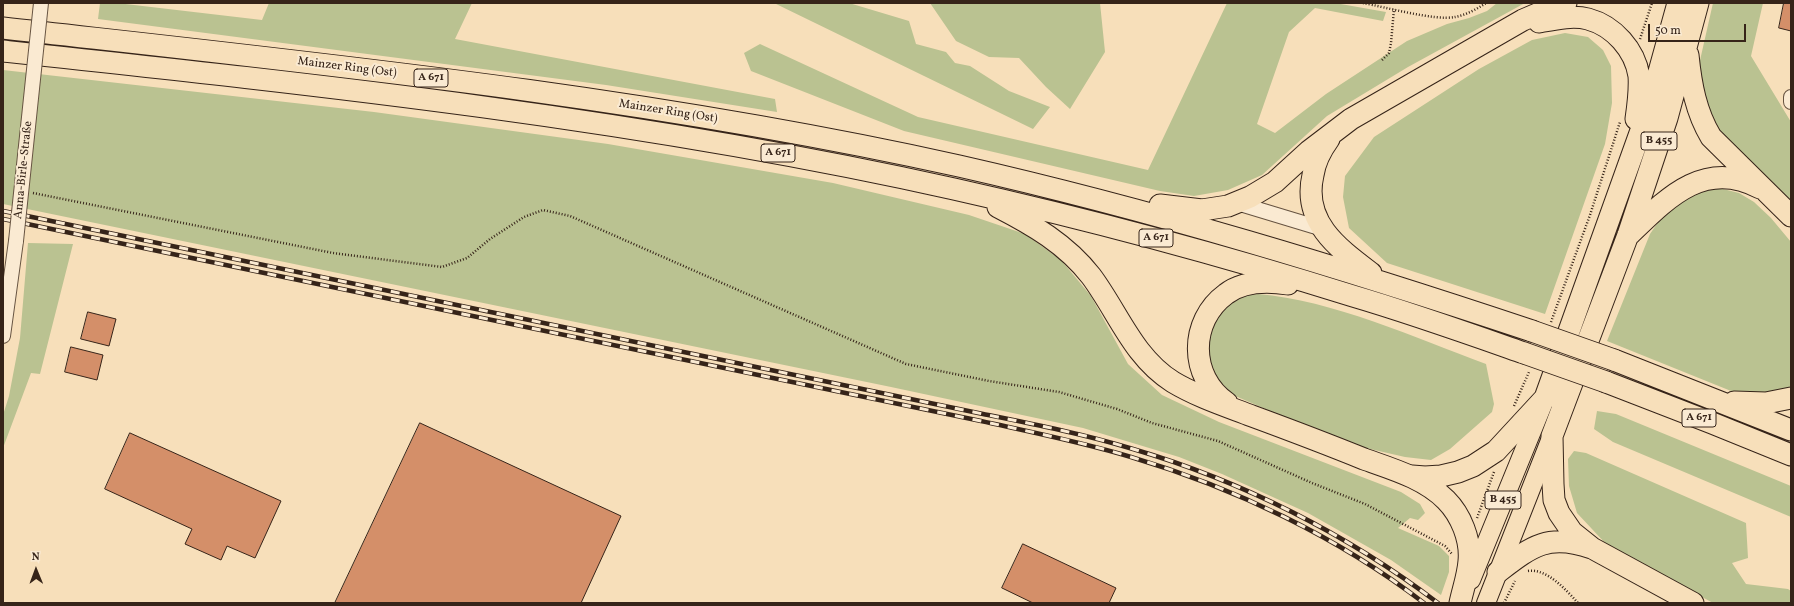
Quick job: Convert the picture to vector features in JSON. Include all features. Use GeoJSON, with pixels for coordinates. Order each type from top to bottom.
{"type":"FeatureCollection","features":[{"type":"Feature","properties":{"kind":"highway"},"geometry":{"type":"LineString","coordinates":[[1078,195],[1189,209],[1215,208],[1237,203],[1270,186],[1309,151],[1351,119],[1537,13],[1566,3]]}},
{"type":"Feature","properties":{"kind":"highway","name":"B 455"},"geometry":{"type":"LineString","coordinates":[[1545,398],[1649,108],[1678,3]]}},
{"type":"Feature","properties":{"kind":"highway","name":"B 455"},"geometry":{"type":"LineString","coordinates":[[1552,436],[1628,235],[1667,118],[1698,3]]}},
{"type":"Feature","properties":{"kind":"highway"},"geometry":{"type":"LineString","coordinates":[[1499,34],[1542,22],[1573,17],[1588,19],[1600,24],[1621,38],[1631,52],[1638,76],[1639,92],[1630,163]]}},
{"type":"Feature","properties":{"kind":"highway","name":"Mainzer Ring (Ost)"},"geometry":{"type":"LineString","coordinates":[[3,28],[491,86],[730,122],[957,166],[1078,195]]}},
{"type":"Feature","properties":{"kind":"highway"},"geometry":{"type":"LineString","coordinates":[[1687,45],[1693,92],[1704,125],[1711,137],[1791,216]]}},
{"type":"Feature","properties":{"kind":"highway","name":"Mainzer Ring (Ost)"},"geometry":{"type":"LineString","coordinates":[[3,51],[373,92],[601,124],[736,146],[953,188]]}},
{"type":"Feature","properties":{"kind":"highway"},"geometry":{"type":"LineString","coordinates":[[1334,132],[1318,158],[1311,182],[1311,196],[1314,210],[1323,229],[1344,252],[1380,280]]}},
{"type":"Feature","properties":{"kind":"highway"},"geometry":{"type":"LineString","coordinates":[[1628,235],[1672,195],[1688,185],[1703,180],[1730,179],[1759,187],[1770,194]]}},
{"type":"Feature","properties":{"kind":"highway"},"geometry":{"type":"LineString","coordinates":[[953,188],[993,204],[1050,236],[1078,260],[1090,275],[1144,358],[1157,370],[1189,391],[1408,475],[1435,491],[1446,500],[1456,512],[1462,522],[1468,543],[1469,560],[1461,603]]}},
{"type":"Feature","properties":{"kind":"highway","name":"A 671"},"geometry":{"type":"LineString","coordinates":[[953,188],[1207,252],[1356,296],[1527,360],[1606,382],[1791,455]]}},
{"type":"Feature","properties":{"kind":"highway","name":"A 671"},"geometry":{"type":"LineString","coordinates":[[1078,195],[1214,231],[1541,328],[1614,360],[1791,430]]}},
{"type":"Feature","properties":{"kind":"highway"},"geometry":{"type":"LineString","coordinates":[[1237,410],[1220,398],[1211,388],[1204,376],[1199,362],[1197,349],[1198,334],[1208,312],[1216,302],[1226,293],[1238,287],[1252,283],[1266,282],[1282,283],[1356,296]]}},
{"type":"Feature","properties":{"kind":"highway"},"geometry":{"type":"LineString","coordinates":[[1408,475],[1425,478],[1441,476],[1458,472],[1473,466],[1496,451],[1545,398]]}},
{"type":"Feature","properties":{"kind":"highway"},"geometry":{"type":"LineString","coordinates":[[1722,402],[1766,403],[1791,398]]}},
{"type":"Feature","properties":{"kind":"highway"},"geometry":{"type":"LineString","coordinates":[[1552,436],[1552,484],[1554,500],[1559,514],[1572,532],[1592,548],[1693,603]]}},
{"type":"Feature","properties":{"kind":"highway"},"geometry":{"type":"LineString","coordinates":[[1507,575],[1527,550],[1540,544],[1566,542],[1592,548]]}},
{"type":"Feature","properties":{"kind":"main road","name":"B 455"},"geometry":{"type":"LineString","coordinates":[[1461,603],[1545,398]]}},
{"type":"Feature","properties":{"kind":"main road","name":"B 455"},"geometry":{"type":"LineString","coordinates":[[1486,603],[1507,575],[1552,436]]}},
{"type":"Feature","properties":{"kind":"street","name":"Anna-Birle-Straße"},"geometry":{"type":"LineString","coordinates":[[3,336],[16,241],[42,3]]}},
{"type":"Feature","properties":{"kind":"street"},"geometry":{"type":"LineString","coordinates":[[1791,97],[1791,102]]}},
{"type":"Feature","properties":{"kind":"street"},"geometry":{"type":"LineString","coordinates":[[1237,203],[1323,229]]}},
{"type":"Feature","properties":{"kind":"path"},"geometry":{"type":"LineString","coordinates":[[1363,3],[1439,17],[1455,17],[1474,10],[1486,3]]}},
{"type":"Feature","properties":{"kind":"path"},"geometry":{"type":"LineString","coordinates":[[1639,41],[1652,3]]}},
{"type":"Feature","properties":{"kind":"path"},"geometry":{"type":"LineString","coordinates":[[1382,60],[1389,53],[1394,9]]}},
{"type":"Feature","properties":{"kind":"path"},"geometry":{"type":"LineString","coordinates":[[1541,328],[1590,215],[1622,116]]}},
{"type":"Feature","properties":{"kind":"path"},"geometry":{"type":"LineString","coordinates":[[32,193],[333,253],[442,267],[467,258],[490,239],[524,217],[543,210],[570,216],[906,364],[989,381],[1059,392],[1117,409],[1152,423],[1218,441],[1312,483],[1365,504],[1445,546],[1456,557]]}},
{"type":"Feature","properties":{"kind":"path"},"geometry":{"type":"LineString","coordinates":[[1511,410],[1527,360]]}},
{"type":"Feature","properties":{"kind":"path"},"geometry":{"type":"LineString","coordinates":[[1475,523],[1495,471]]}},
{"type":"Feature","properties":{"kind":"path"},"geometry":{"type":"LineString","coordinates":[[1524,572],[1536,570],[1542,573],[1565,590],[1578,603]]}},
{"type":"Feature","properties":{"kind":"path"},"geometry":{"type":"LineString","coordinates":[[1504,603],[1507,575]]}},
{"type":"Feature","properties":{"kind":"green space"},"geometry":{"type":"Polygon","coordinates":[[[100,3],[117,3],[262,20],[269,3],[472,3],[455,39],[775,99],[777,112],[606,85],[98,19],[100,3]]]}},
{"type":"Feature","properties":{"kind":"green space"},"geometry":{"type":"Polygon","coordinates":[[[774,3],[849,3],[909,21],[916,44],[946,52],[955,63],[970,66],[1009,91],[1050,107],[1033,129],[774,3]]]}},
{"type":"Feature","properties":{"kind":"green space"},"geometry":{"type":"Polygon","coordinates":[[[930,3],[1100,3],[1105,52],[1070,109],[1046,87],[1019,58],[989,57],[956,41],[930,3]]]}},
{"type":"Feature","properties":{"kind":"green space"},"geometry":{"type":"Polygon","coordinates":[[[1227,3],[1335,3],[1386,12],[1383,21],[1315,8],[1289,32],[1257,124],[1275,133],[1326,94],[1407,41],[1447,24],[1487,11],[1497,3],[1525,3],[1408,67],[1327,116],[1262,175],[1228,190],[1194,196],[1160,191],[904,131],[751,71],[744,53],[760,44],[918,117],[1148,170],[1227,3]]]}},
{"type":"Feature","properties":{"kind":"green space"},"geometry":{"type":"Polygon","coordinates":[[[1713,3],[1763,3],[1751,56],[1791,122],[1791,203],[1712,130],[1696,78],[1713,3]]]}},
{"type":"Feature","properties":{"kind":"green space"},"geometry":{"type":"Polygon","coordinates":[[[1565,33],[1588,37],[1603,50],[1611,66],[1612,103],[1605,144],[1545,314],[1387,263],[1349,228],[1343,197],[1345,176],[1374,137],[1479,69],[1532,40],[1565,33]]]}},
{"type":"Feature","properties":{"kind":"green space"},"geometry":{"type":"Polygon","coordinates":[[[3,70],[374,112],[608,144],[833,183],[969,215],[1025,234],[1061,260],[1091,296],[1128,364],[1162,395],[1219,422],[1401,492],[1420,504],[1425,513],[1418,520],[1410,518],[1398,528],[1439,546],[1449,556],[1449,572],[1441,595],[1391,560],[1308,513],[1222,474],[1179,457],[1083,428],[3,204],[3,70]]]}},
{"type":"Feature","properties":{"kind":"green space"},"geometry":{"type":"Polygon","coordinates":[[[1711,189],[1723,189],[1739,193],[1754,202],[1771,218],[1791,242],[1791,392],[1741,395],[1607,341],[1650,234],[1665,212],[1700,192],[1711,189]]]}},
{"type":"Feature","properties":{"kind":"green space"},"geometry":{"type":"Polygon","coordinates":[[[28,243],[73,244],[40,374],[31,373],[3,448],[3,415],[9,396],[20,338],[28,243]]]}},
{"type":"Feature","properties":{"kind":"green space"},"geometry":{"type":"Polygon","coordinates":[[[1258,294],[1315,304],[1344,312],[1403,332],[1486,364],[1494,404],[1492,412],[1450,449],[1431,460],[1405,457],[1357,446],[1307,427],[1233,395],[1212,377],[1203,339],[1215,312],[1242,296],[1258,294]]]}},
{"type":"Feature","properties":{"kind":"green space"},"geometry":{"type":"Polygon","coordinates":[[[1597,411],[1616,414],[1791,486],[1791,517],[1613,442],[1594,429],[1597,411]]]}},
{"type":"Feature","properties":{"kind":"green space"},"geometry":{"type":"Polygon","coordinates":[[[1574,451],[1586,453],[1746,523],[1748,558],[1732,563],[1746,584],[1788,589],[1791,591],[1791,603],[1713,603],[1606,544],[1577,513],[1569,486],[1568,459],[1574,451]]]}},
{"type":"Feature","properties":{"kind":"building"},"geometry":{"type":"Polygon","coordinates":[[[1784,3],[1791,3],[1791,31],[1779,28],[1784,3]]]}},
{"type":"Feature","properties":{"kind":"building"},"geometry":{"type":"Polygon","coordinates":[[[88,312],[116,319],[109,346],[81,339],[88,312]]]}},
{"type":"Feature","properties":{"kind":"building"},"geometry":{"type":"Polygon","coordinates":[[[71,347],[103,355],[97,380],[65,372],[71,347]]]}},
{"type":"Feature","properties":{"kind":"building"},"geometry":{"type":"Polygon","coordinates":[[[420,423],[621,516],[581,603],[335,603],[420,423]]]}},
{"type":"Feature","properties":{"kind":"building"},"geometry":{"type":"Polygon","coordinates":[[[130,433],[281,501],[255,558],[227,546],[221,560],[185,544],[192,529],[105,489],[130,433]]]}},
{"type":"Feature","properties":{"kind":"building"},"geometry":{"type":"Polygon","coordinates":[[[1023,544],[1116,588],[1109,603],[1033,603],[1002,588],[1023,544]]]}},
{"type":"Feature","properties":{"kind":"railway"},"geometry":{"type":"LineString","coordinates":[[3,211],[1040,426],[1115,444],[1174,462],[1214,477],[1292,512],[1367,554],[1438,603]]}},
{"type":"Feature","properties":{"kind":"railway"},"geometry":{"type":"LineString","coordinates":[[3,219],[981,421],[1113,452],[1170,469],[1247,499],[1321,536],[1357,557],[1424,603]]}}]}
